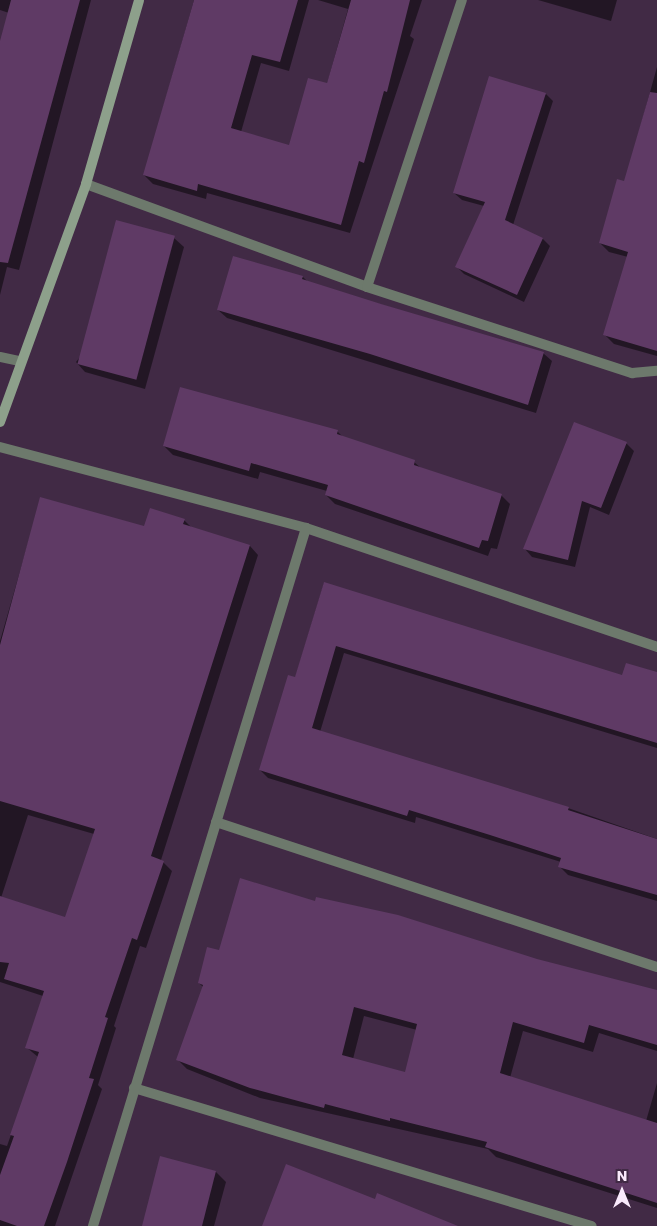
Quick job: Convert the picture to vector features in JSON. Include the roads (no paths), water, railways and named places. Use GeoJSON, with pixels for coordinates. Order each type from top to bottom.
{"type":"FeatureCollection","features":[{"type":"Feature","properties":{"kind":"street"},"geometry":{"type":"LineString","coordinates":[[0,422],[19,361],[86,184],[139,0]]}},
{"type":"Feature","properties":{"kind":"street"},"geometry":{"type":"LineString","coordinates":[[367,287],[462,0]]}},
{"type":"Feature","properties":{"kind":"street"},"geometry":{"type":"LineString","coordinates":[[86,184],[367,287],[632,373],[657,371]]}},
{"type":"Feature","properties":{"kind":"street"},"geometry":{"type":"LineString","coordinates":[[0,357],[19,361]]}},
{"type":"Feature","properties":{"kind":"street"},"geometry":{"type":"LineString","coordinates":[[0,447],[306,528],[657,647]]}},
{"type":"Feature","properties":{"kind":"street"},"geometry":{"type":"LineString","coordinates":[[93,1226],[306,528]]}},
{"type":"Feature","properties":{"kind":"street"},"geometry":{"type":"LineString","coordinates":[[216,822],[657,967]]}},
{"type":"Feature","properties":{"kind":"street"},"geometry":{"type":"LineString","coordinates":[[134,1088],[592,1226]]}}]}
